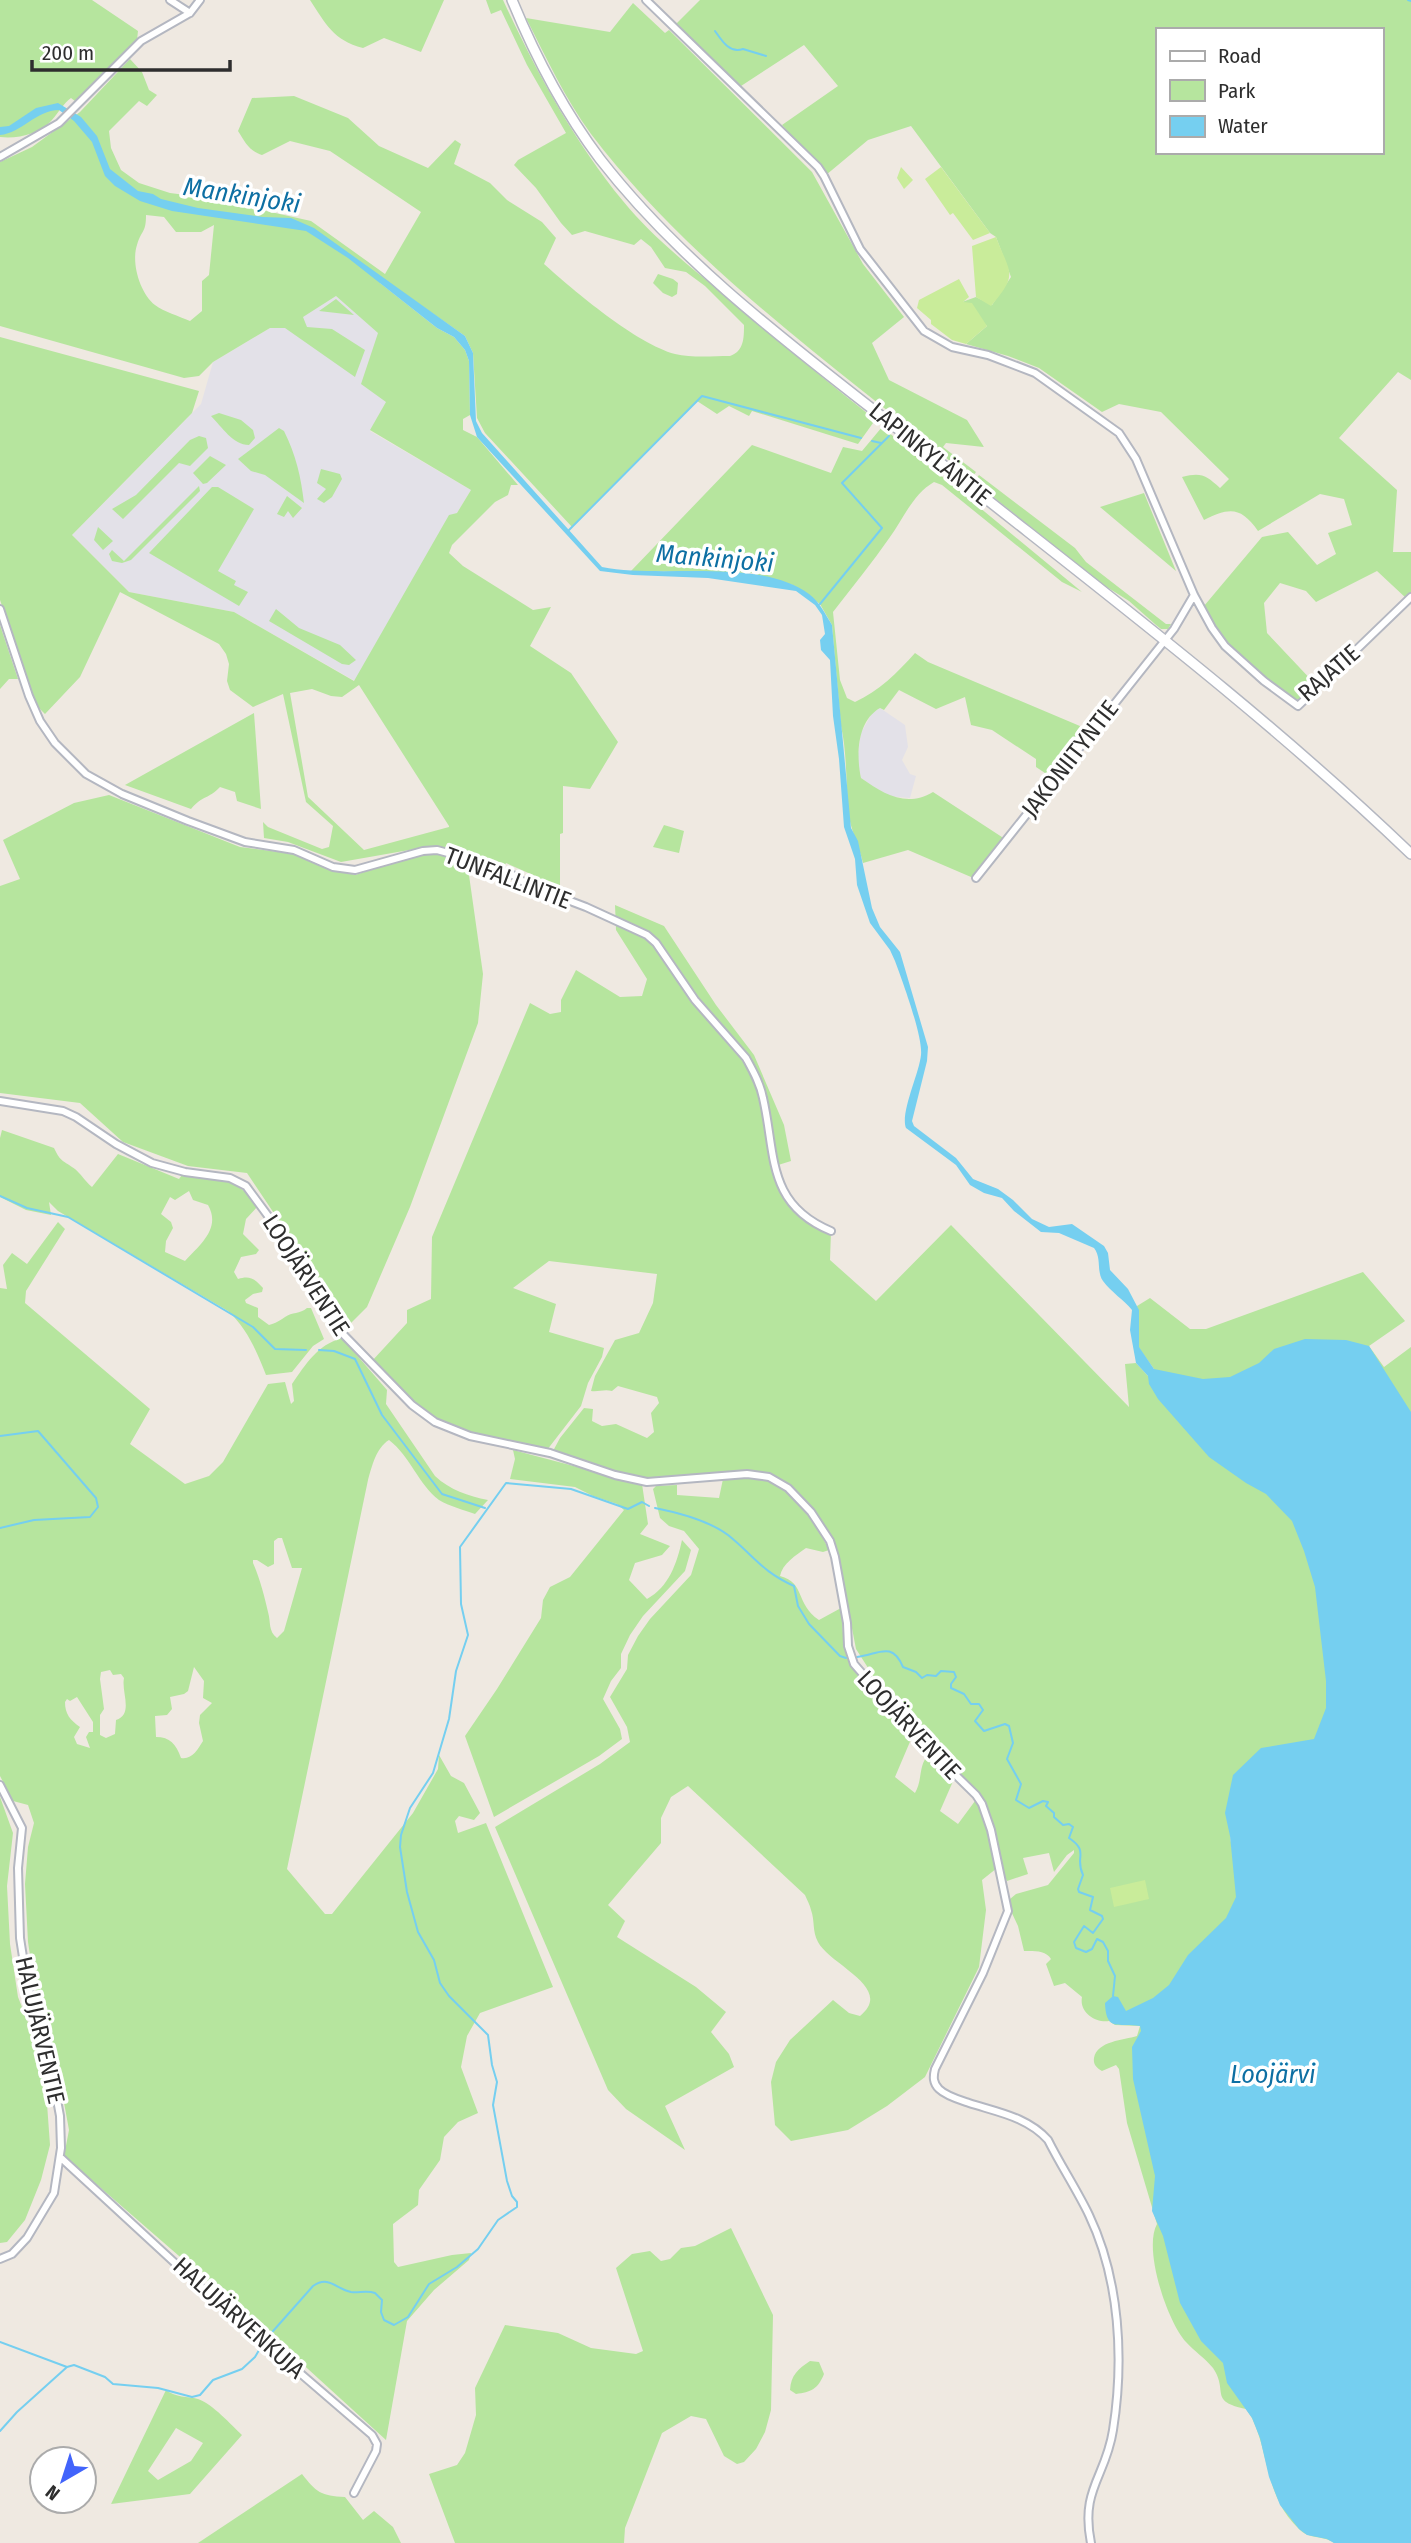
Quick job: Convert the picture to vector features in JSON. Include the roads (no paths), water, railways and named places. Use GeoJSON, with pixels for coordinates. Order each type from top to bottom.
{"type":"FeatureCollection","features":[{"type":"Feature","properties":{"kind":"main road","name":"LAPINKYLÄNTIE"},"geometry":{"type":"LineString","coordinates":[[512,0],[537,58],[581,131],[625,188],[691,257],[823,369],[1164,641],[1289,746],[1411,854]]}},
{"type":"Feature","properties":{"kind":"street"},"geometry":{"type":"LineString","coordinates":[[170,0],[190,13]]}},
{"type":"Feature","properties":{"kind":"street"},"geometry":{"type":"LineString","coordinates":[[0,157],[40,136],[65,118],[141,41],[190,13],[200,0]]}},
{"type":"Feature","properties":{"kind":"street"},"geometry":{"type":"LineString","coordinates":[[646,0],[818,167],[860,249],[924,331],[952,347],[988,355],[1035,373],[1119,433],[1136,459],[1194,595]]}},
{"type":"Feature","properties":{"kind":"street","name":"JAKONIITYNTIE"},"geometry":{"type":"LineString","coordinates":[[976,877],[1164,641],[1194,595]]}},
{"type":"Feature","properties":{"kind":"street","name":"RAJATIE"},"geometry":{"type":"LineString","coordinates":[[1194,595],[1225,646],[1264,681],[1298,706],[1411,597]]}},
{"type":"Feature","properties":{"kind":"street","name":"TUNFALLINTIE"},"geometry":{"type":"LineString","coordinates":[[0,609],[40,722],[55,743],[86,774],[122,794],[245,842],[294,850],[333,867],[355,870],[423,851],[437,849],[453,852],[485,863],[538,890],[647,935],[656,943],[682,983],[746,1058],[753,1071],[763,1098],[772,1158],[783,1192],[810,1221],[831,1231]]}},
{"type":"Feature","properties":{"kind":"street","name":"LOOJÄRVENTIE"},"geometry":{"type":"LineString","coordinates":[[0,1101],[63,1111],[76,1116],[116,1144],[152,1163],[185,1172],[230,1178],[246,1186],[274,1224],[340,1331],[412,1405],[435,1422],[470,1436],[550,1453],[608,1473],[647,1482],[747,1474],[769,1477],[796,1495],[819,1522],[835,1557],[847,1623],[848,1646],[854,1664],[922,1742],[976,1795],[991,1830],[1007,1898],[1007,1919],[984,1973],[934,2069],[933,2079],[939,2089],[948,2095],[1011,2116],[1040,2130],[1089,2216],[1097,2237],[1111,2285],[1119,2334],[1120,2362],[1113,2434],[1088,2503],[1087,2525],[1091,2543]]}},
{"type":"Feature","properties":{"kind":"street","name":"HALUJÄRVENTIE"},"geometry":{"type":"LineString","coordinates":[[0,1785],[22,1828],[18,1868],[20,1938],[28,1989],[45,2035],[60,2116],[60,2157],[54,2193],[27,2238],[12,2254],[0,2259]]}},
{"type":"Feature","properties":{"kind":"street","name":"HALUJÄRVENKUJA"},"geometry":{"type":"LineString","coordinates":[[60,2157],[214,2299],[372,2435],[377,2444],[376,2451],[354,2493]]}},
{"type":"Feature","properties":{"kind":"water","name":"Loojärvi"},"geometry":{"type":"Polygon","coordinates":[[[58,103],[81,117],[97,136],[110,169],[138,191],[198,208],[291,218],[314,228],[465,336],[473,353],[476,421],[482,433],[602,567],[653,571],[738,572],[788,583],[813,597],[832,625],[851,828],[858,841],[872,908],[880,927],[900,952],[928,1047],[912,1121],[914,1126],[956,1158],[973,1179],[998,1189],[1032,1219],[1049,1227],[1072,1224],[1104,1246],[1108,1253],[1110,1270],[1128,1289],[1139,1310],[1139,1347],[1154,1369],[1203,1379],[1230,1377],[1259,1363],[1274,1349],[1305,1339],[1346,1340],[1369,1346],[1411,1412],[1411,2543],[1334,2543],[1307,2535],[1280,2505],[1252,2418],[1227,2383],[1223,2363],[1201,2341],[1180,2303],[1163,2236],[1152,2211],[1155,2176],[1133,2079],[1132,2047],[1141,2031],[1140,2026],[1111,2022],[1105,2003],[1113,1996],[1118,1997],[1126,2011],[1153,1998],[1169,1985],[1188,1955],[1226,1918],[1236,1897],[1225,1813],[1233,1775],[1261,1748],[1314,1739],[1326,1708],[1326,1681],[1315,1587],[1292,1521],[1266,1494],[1209,1457],[1158,1399],[1149,1384],[1148,1376],[1136,1363],[1130,1330],[1132,1310],[1103,1281],[1094,1248],[1059,1233],[1041,1232],[1002,1198],[984,1193],[970,1185],[956,1165],[906,1128],[906,1113],[920,1063],[921,1046],[895,961],[870,923],[857,885],[855,859],[844,827],[830,660],[821,650],[820,640],[825,634],[822,615],[815,605],[796,591],[708,578],[600,571],[477,437],[470,415],[469,361],[465,350],[454,337],[437,328],[348,258],[306,231],[172,211],[140,201],[115,186],[105,176],[92,142],[74,121],[59,110],[43,114],[0,135],[0,127],[9,126],[36,108],[58,103]]]}},
{"type":"Feature","properties":{"kind":"waterway"},"geometry":{"type":"LineString","coordinates":[[715,31],[734,50],[743,49],[766,56]]}},
{"type":"Feature","properties":{"kind":"waterway"},"geometry":{"type":"LineString","coordinates":[[569,530],[702,396],[861,438]]}},
{"type":"Feature","properties":{"kind":"waterway"},"geometry":{"type":"LineString","coordinates":[[820,604],[882,528],[842,483],[889,436]]}},
{"type":"Feature","properties":{"kind":"waterway"},"geometry":{"type":"LineString","coordinates":[[872,441],[881,443]]}},
{"type":"Feature","properties":{"kind":"waterway"},"geometry":{"type":"LineString","coordinates":[[0,1196],[27,1208],[68,1217],[253,1327],[275,1349],[306,1350]]}},
{"type":"Feature","properties":{"kind":"waterway"},"geometry":{"type":"LineString","coordinates":[[319,1350],[334,1351],[355,1359],[382,1415],[442,1494],[485,1508]]}},
{"type":"Feature","properties":{"kind":"waterway"},"geometry":{"type":"LineString","coordinates":[[0,1436],[38,1431],[96,1498],[98,1507],[90,1517],[34,1520],[0,1528]]}},
{"type":"Feature","properties":{"kind":"waterway"},"geometry":{"type":"LineString","coordinates":[[266,2339],[313,2286],[324,2282],[351,2292],[375,2293],[382,2300],[381,2312],[384,2320],[394,2325],[408,2317],[429,2284],[457,2267],[478,2249],[498,2220],[517,2207],[507,2181],[493,2105],[497,2082],[488,2035],[449,1996],[440,1983],[434,1960],[418,1932],[407,1892],[400,1847],[401,1835],[410,1808],[433,1773],[449,1719],[456,1671],[468,1635],[461,1604],[460,1547],[506,1483],[571,1489],[628,1509],[642,1502],[649,1506]]}},
{"type":"Feature","properties":{"kind":"waterway"},"geometry":{"type":"LineString","coordinates":[[655,1508],[717,1528],[768,1571],[794,1586],[798,1606],[809,1624],[840,1656],[846,1658]]}},
{"type":"Feature","properties":{"kind":"waterway"},"geometry":{"type":"LineString","coordinates":[[857,1657],[889,1652],[899,1659],[903,1667],[916,1672],[922,1678],[927,1675],[936,1676],[941,1671],[954,1672],[956,1677],[951,1688],[964,1694],[971,1704],[979,1704],[983,1710],[975,1721],[984,1731],[1005,1724],[1009,1726],[1013,1743],[1007,1759],[1021,1784],[1016,1800],[1029,1808],[1043,1801],[1048,1802],[1046,1806],[1054,1813],[1054,1817],[1063,1825],[1069,1824],[1073,1827],[1069,1838],[1079,1847],[1083,1875],[1078,1889],[1079,1892],[1093,1897],[1090,1910],[1103,1919],[1093,1933],[1084,1926],[1074,1942],[1076,1948],[1086,1952],[1092,1949],[1097,1939],[1103,1942],[1115,1976],[1113,1996]]}},
{"type":"Feature","properties":{"kind":"waterway"},"geometry":{"type":"LineString","coordinates":[[0,2342],[67,2367]]}},
{"type":"Feature","properties":{"kind":"waterway"},"geometry":{"type":"LineString","coordinates":[[0,2431],[67,2367],[74,2365],[105,2377],[113,2384],[158,2388],[192,2397],[200,2395],[213,2380],[242,2369],[255,2357],[262,2345]]}},
{"type":"Feature","properties":{"kind":"water label","name":"Mankinjoki"},"geometry":{"type":"Point","coordinates":[242,195]}},
{"type":"Feature","properties":{"kind":"water label","name":"Mankinjoki"},"geometry":{"type":"Point","coordinates":[715,558]}}]}
